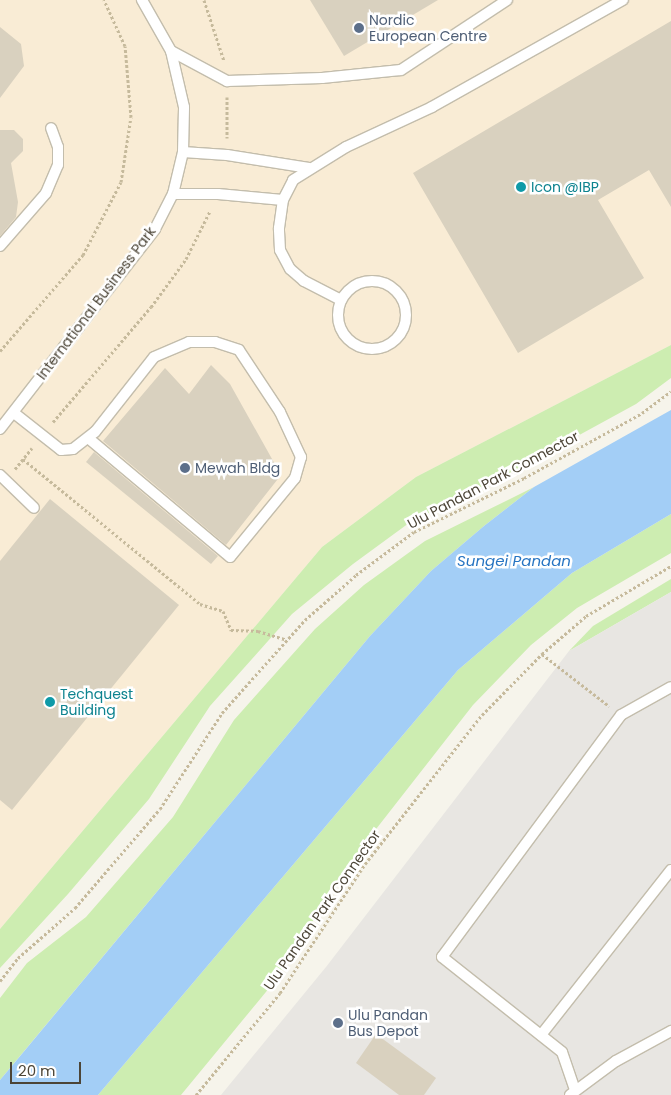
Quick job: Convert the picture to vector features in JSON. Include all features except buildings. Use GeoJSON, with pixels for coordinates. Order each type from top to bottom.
{"type":"FeatureCollection","features":[{"type":"Feature","properties":{"kind":"lane","name":"International Business Park"},"geometry":{"type":"LineString","coordinates":[[0,429],[155,229],[173,194],[183,152],[184,107],[171,51],[142,0]]}},
{"type":"Feature","properties":{"kind":"lane"},"geometry":{"type":"LineString","coordinates":[[171,51],[227,81],[322,78],[401,70],[507,0]]}},
{"type":"Feature","properties":{"kind":"lane"},"geometry":{"type":"LineString","coordinates":[[341,300],[304,281],[290,269],[280,250],[279,228],[283,200],[293,180],[309,168],[346,147],[432,107],[623,0]]}},
{"type":"Feature","properties":{"kind":"lane"},"geometry":{"type":"LineString","coordinates":[[0,246],[46,193],[58,165],[58,147],[51,128]]}},
{"type":"Feature","properties":{"kind":"lane"},"geometry":{"type":"LineString","coordinates":[[183,152],[227,155],[309,168]]}},
{"type":"Feature","properties":{"kind":"lane"},"geometry":{"type":"LineString","coordinates":[[173,194],[218,194],[283,200]]}},
{"type":"Feature","properties":{"kind":"lane"},"geometry":{"type":"LineString","coordinates":[[374,281],[387,284],[398,292],[404,304],[406,317],[402,330],[395,341],[383,348],[370,350],[357,346],[346,338],[339,326],[337,313],[341,300],[349,289],[360,282],[374,281]]}},
{"type":"Feature","properties":{"kind":"lane"},"geometry":{"type":"LineString","coordinates":[[14,413],[61,450],[73,449],[88,438],[154,357],[189,342],[215,342],[238,350],[280,412],[301,457],[295,478],[230,557],[88,438]]}},
{"type":"Feature","properties":{"kind":"lane"},"geometry":{"type":"LineString","coordinates":[[0,475],[34,508]]}},
{"type":"Feature","properties":{"kind":"lane"},"geometry":{"type":"LineString","coordinates":[[671,686],[621,715],[442,957],[562,1052],[572,1092],[616,1061],[671,1031]]}},
{"type":"Feature","properties":{"kind":"lane"},"geometry":{"type":"LineString","coordinates":[[541,1035],[671,870]]}},
{"type":"Feature","properties":{"kind":"path"},"geometry":{"type":"LineString","coordinates":[[0,351],[83,255],[120,182],[131,116],[125,46],[104,0]]}},
{"type":"Feature","properties":{"kind":"path","name":"Ulu Pandan Park Connector"},"geometry":{"type":"LineString","coordinates":[[0,981],[18,958],[75,908],[160,809],[222,713],[305,620],[356,575],[414,532],[524,478],[642,413],[671,391]]}},
{"type":"Feature","properties":{"kind":"path"},"geometry":{"type":"LineString","coordinates":[[23,459],[200,604],[223,611],[231,630],[258,631],[287,640]]}},
{"type":"Feature","properties":{"kind":"path","name":"Ulu Pandan Park Connector"},"geometry":{"type":"LineString","coordinates":[[196,1095],[280,993],[365,864],[482,715],[542,654],[586,616],[671,566]]}},
{"type":"Feature","properties":{"kind":"path"},"geometry":{"type":"LineString","coordinates":[[542,654],[621,715]]}},
{"type":"Feature","properties":{"kind":"shaded area"},"geometry":{"type":"Polygon","coordinates":[[[0,0],[671,0],[671,345],[416,477],[322,547],[0,929],[0,0]]]}},
{"type":"Feature","properties":{"kind":"shaded area"},"geometry":{"type":"Polygon","coordinates":[[[671,592],[671,1095],[221,1095],[326,967],[569,651],[671,592]]]}},
{"type":"Feature","properties":{"kind":"green space"},"geometry":{"type":"Polygon","coordinates":[[[671,345],[671,378],[636,404],[519,468],[409,523],[353,564],[292,614],[210,706],[149,799],[68,894],[0,968],[0,929],[322,547],[416,477],[671,345]]]}},
{"type":"Feature","properties":{"kind":"green space"},"geometry":{"type":"Polygon","coordinates":[[[534,487],[431,571],[370,636],[0,1080],[0,998],[27,963],[86,917],[173,817],[234,720],[315,629],[364,585],[425,541],[534,487]]]}},
{"type":"Feature","properties":{"kind":"green space"},"geometry":{"type":"Polygon","coordinates":[[[671,514],[671,553],[577,608],[531,645],[473,705],[355,856],[270,987],[181,1095],[98,1095],[458,670],[572,573],[671,514]]]}},
{"type":"Feature","properties":{"kind":"green space"},"geometry":{"type":"Polygon","coordinates":[[[671,579],[671,592],[569,651],[593,626],[671,579]]]}},
{"type":"Feature","properties":{"kind":"water","name":"Sungei Pandan"},"geometry":{"type":"Polygon","coordinates":[[[671,410],[671,514],[572,573],[458,670],[98,1095],[0,1095],[0,1080],[370,636],[431,571],[534,487],[671,410]]]}},
{"type":"Feature","properties":{"kind":"place","name":"Nordic European Centre"},"geometry":{"type":"Point","coordinates":[359,28]}},
{"type":"Feature","properties":{"kind":"place","name":"Icon @IBP"},"geometry":{"type":"Point","coordinates":[521,187]}},
{"type":"Feature","properties":{"kind":"place","name":"Mewah Bldg"},"geometry":{"type":"Point","coordinates":[185,468]}},
{"type":"Feature","properties":{"kind":"place","name":"Techquest Building"},"geometry":{"type":"Point","coordinates":[50,702]}},
{"type":"Feature","properties":{"kind":"place","name":"Ulu Pandan Bus Depot"},"geometry":{"type":"Point","coordinates":[338,1023]}}]}
